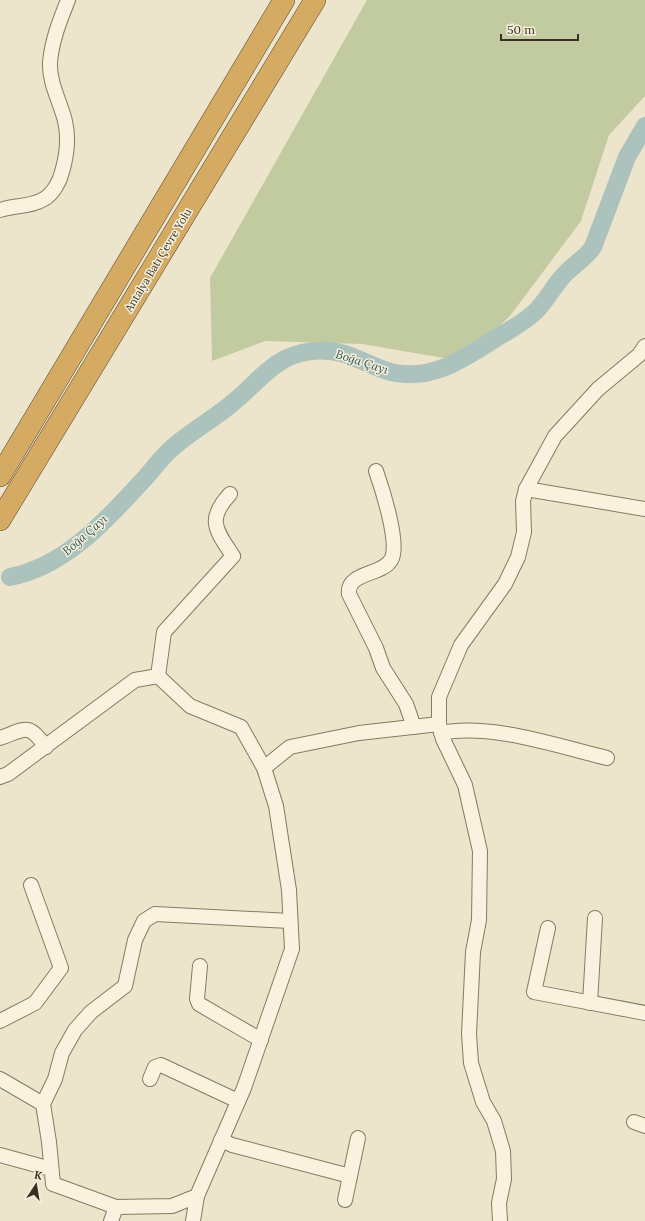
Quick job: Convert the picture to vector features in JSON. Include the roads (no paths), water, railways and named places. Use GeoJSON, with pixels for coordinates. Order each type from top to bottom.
{"type":"FeatureCollection","features":[{"type":"Feature","properties":{"kind":"highway"},"geometry":{"type":"LineString","coordinates":[[0,476],[284,0]]}},
{"type":"Feature","properties":{"kind":"highway","name":"Antalya Batı Çevre Yolu"},"geometry":{"type":"LineString","coordinates":[[0,520],[315,0]]}},
{"type":"Feature","properties":{"kind":"street"},"geometry":{"type":"LineString","coordinates":[[0,210],[11,206],[30,205],[45,199],[60,180],[68,152],[65,122],[52,85],[50,62],[56,31],[68,0]]}},
{"type":"Feature","properties":{"kind":"street"},"geometry":{"type":"LineString","coordinates":[[500,1221],[499,1203],[504,1179],[503,1151],[494,1121],[484,1102],[471,1063],[469,1034],[472,952],[479,920],[480,851],[465,785],[440,728],[439,697],[461,645],[504,584],[518,557],[524,532],[523,501],[526,489],[555,436],[598,390],[639,355],[645,346]]}},
{"type":"Feature","properties":{"kind":"street"},"geometry":{"type":"LineString","coordinates":[[376,471],[384,492],[393,536],[393,555],[390,562],[382,569],[355,579],[348,591],[376,648],[383,668],[406,704],[414,727]]}},
{"type":"Feature","properties":{"kind":"street"},"geometry":{"type":"LineString","coordinates":[[526,489],[645,509]]}},
{"type":"Feature","properties":{"kind":"street"},"geometry":{"type":"LineString","coordinates":[[158,676],[164,632],[233,556],[215,527],[215,520],[220,504],[230,494]]}},
{"type":"Feature","properties":{"kind":"street"},"geometry":{"type":"LineString","coordinates":[[0,777],[8,774],[46,747],[135,680],[158,676]]}},
{"type":"Feature","properties":{"kind":"street"},"geometry":{"type":"LineString","coordinates":[[158,676],[190,706],[241,727],[264,768],[276,806],[289,890],[292,949],[261,1040],[238,1101],[197,1196],[193,1221]]}},
{"type":"Feature","properties":{"kind":"street"},"geometry":{"type":"LineString","coordinates":[[264,768],[290,747],[359,733],[414,727],[473,729],[515,736],[607,758]]}},
{"type":"Feature","properties":{"kind":"street"},"geometry":{"type":"LineString","coordinates":[[0,738],[30,729],[46,747]]}},
{"type":"Feature","properties":{"kind":"street"},"geometry":{"type":"LineString","coordinates":[[2,1015],[35,1003],[61,968],[31,885]]}},
{"type":"Feature","properties":{"kind":"street"},"geometry":{"type":"LineString","coordinates":[[197,1196],[172,1206],[116,1207],[52,1184],[49,1142],[43,1104],[55,1079],[62,1053],[75,1030],[91,1012],[125,986],[136,940],[144,922],[155,914],[290,921]]}},
{"type":"Feature","properties":{"kind":"street"},"geometry":{"type":"LineString","coordinates":[[590,1003],[595,918]]}},
{"type":"Feature","properties":{"kind":"street"},"geometry":{"type":"LineString","coordinates":[[548,928],[534,992],[645,1013]]}},
{"type":"Feature","properties":{"kind":"street"},"geometry":{"type":"LineString","coordinates":[[200,966],[197,999],[199,1004],[261,1040]]}},
{"type":"Feature","properties":{"kind":"street"},"geometry":{"type":"LineString","coordinates":[[150,1079],[155,1067],[161,1065],[238,1101]]}},
{"type":"Feature","properties":{"kind":"street"},"geometry":{"type":"LineString","coordinates":[[0,1079],[43,1104]]}},
{"type":"Feature","properties":{"kind":"street"},"geometry":{"type":"LineString","coordinates":[[345,1200],[358,1138]]}},
{"type":"Feature","properties":{"kind":"street"},"geometry":{"type":"LineString","coordinates":[[221,1140],[232,1145],[350,1176]]}},
{"type":"Feature","properties":{"kind":"street"},"geometry":{"type":"LineString","coordinates":[[0,1155],[51,1169]]}},
{"type":"Feature","properties":{"kind":"street"},"geometry":{"type":"LineString","coordinates":[[111,1221],[116,1207]]}},
{"type":"Feature","properties":{"kind":"waterway","name":"Boğa Çayı"},"geometry":{"type":"LineString","coordinates":[[10,577],[31,571],[50,562],[85,538],[117,508],[170,450],[228,407],[278,363],[293,355],[311,351],[338,352],[390,372],[410,374],[424,373],[437,370],[462,359],[523,322],[544,302],[568,270],[593,247],[627,157],[645,126]]}}]}
